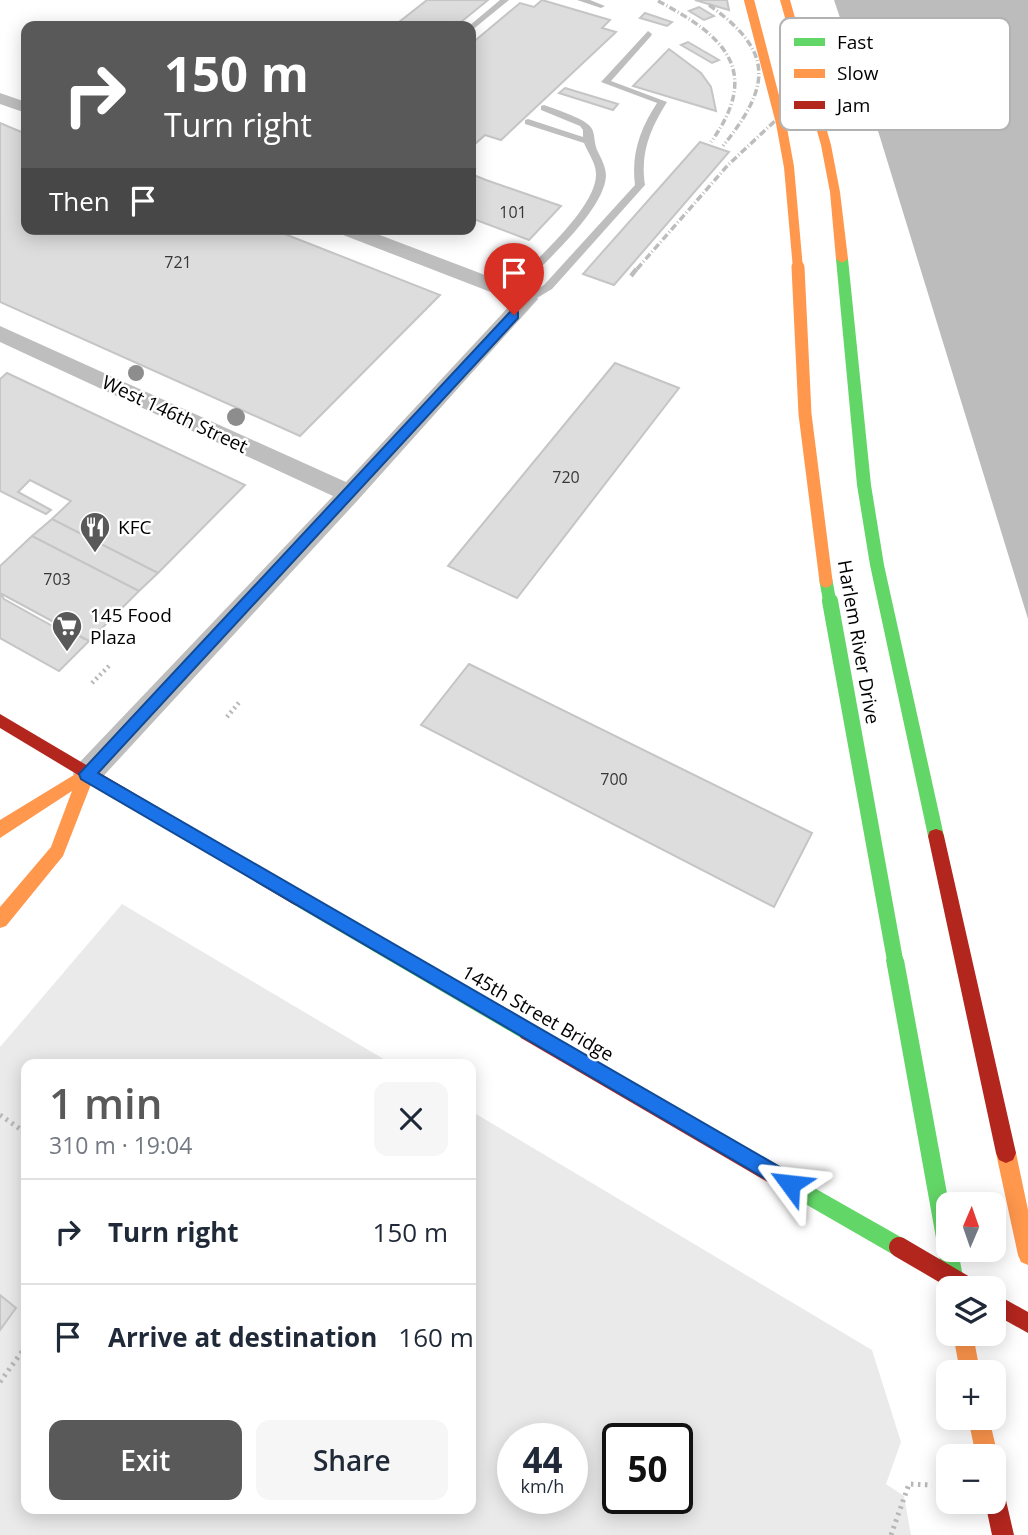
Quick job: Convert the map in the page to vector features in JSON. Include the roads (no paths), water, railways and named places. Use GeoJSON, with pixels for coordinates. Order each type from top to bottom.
{"type":"FeatureCollection","features":[{"type":"Feature","properties":{"kind":"main road","name":"Harlem River Drive"},"geometry":{"type":"LineString","coordinates":[[749,0],[780,119]]}},
{"type":"Feature","properties":{"kind":"main road","name":"Harlem River Drive"},"geometry":{"type":"LineString","coordinates":[[785,0],[790,18]]}},
{"type":"Feature","properties":{"kind":"main road","name":"Harlem River Drive"},"geometry":{"type":"LineString","coordinates":[[782,130],[795,215],[805,414],[822,559],[953,1276]]}},
{"type":"Feature","properties":{"kind":"main road","name":"Harlem River Drive"},"geometry":{"type":"LineString","coordinates":[[822,130],[835,192],[868,512],[895,652],[1028,1255]]}},
{"type":"Feature","properties":{"kind":"main road","name":"145th Street Bridge"},"geometry":{"type":"LineString","coordinates":[[0,720],[87,774],[948,1276]]}},
{"type":"Feature","properties":{"kind":"main road"},"geometry":{"type":"LineString","coordinates":[[0,831],[18,815],[87,774]]}},
{"type":"Feature","properties":{"kind":"main road"},"geometry":{"type":"LineString","coordinates":[[0,920],[57,851],[87,774]]}},
{"type":"Feature","properties":{"kind":"main road"},"geometry":{"type":"LineString","coordinates":[[1006,1310],[1028,1323]]}},
{"type":"Feature","properties":{"kind":"main road"},"geometry":{"type":"LineString","coordinates":[[999,1514],[1003,1535]]}},
{"type":"Feature","properties":{"kind":"street"},"geometry":{"type":"LineString","coordinates":[[0,98],[21,106]]}},
{"type":"Feature","properties":{"kind":"street"},"geometry":{"type":"LineString","coordinates":[[87,774],[350,494],[519,295],[361,235]]}},
{"type":"Feature","properties":{"kind":"street","name":"West 146th Street"},"geometry":{"type":"LineString","coordinates":[[0,333],[350,494]]}},
{"type":"Feature","properties":{"kind":"lane"},"geometry":{"type":"LineString","coordinates":[[476,25],[505,0]]}},
{"type":"Feature","properties":{"kind":"lane"},"geometry":{"type":"LineString","coordinates":[[582,0],[601,6]]}},
{"type":"Feature","properties":{"kind":"lane"},"geometry":{"type":"LineString","coordinates":[[519,295],[548,287],[640,185],[636,168],[644,130],[662,102],[605,82],[648,34]]}},
{"type":"Feature","properties":{"kind":"lane"},"geometry":{"type":"LineString","coordinates":[[519,295],[595,199],[599,188],[600,169],[586,140],[588,131],[583,124],[544,108]]}},
{"type":"Feature","properties":{"kind":"lane"},"geometry":{"type":"LineString","coordinates":[[528,122],[586,140]]}},
{"type":"Feature","properties":{"kind":"railway"},"geometry":{"type":"LineString","coordinates":[[658,1],[702,28],[718,42],[729,58],[734,75],[734,95],[726,117],[711,142]]}},
{"type":"Feature","properties":{"kind":"railway"},"geometry":{"type":"LineString","coordinates":[[709,5],[746,38],[755,54],[759,71],[757,87],[750,105],[723,146]]}},
{"type":"Feature","properties":{"kind":"railway"},"geometry":{"type":"LineString","coordinates":[[637,269],[728,165],[780,116]]}},
{"type":"Feature","properties":{"kind":"railway"},"geometry":{"type":"LineString","coordinates":[[631,276],[638,267]]}},
{"type":"Feature","properties":{"kind":"place","name":"KFC"},"geometry":{"type":"Point","coordinates":[95,554]}},
{"type":"Feature","properties":{"kind":"place","name":"145 Food Plaza"},"geometry":{"type":"Point","coordinates":[67,653]}}]}
